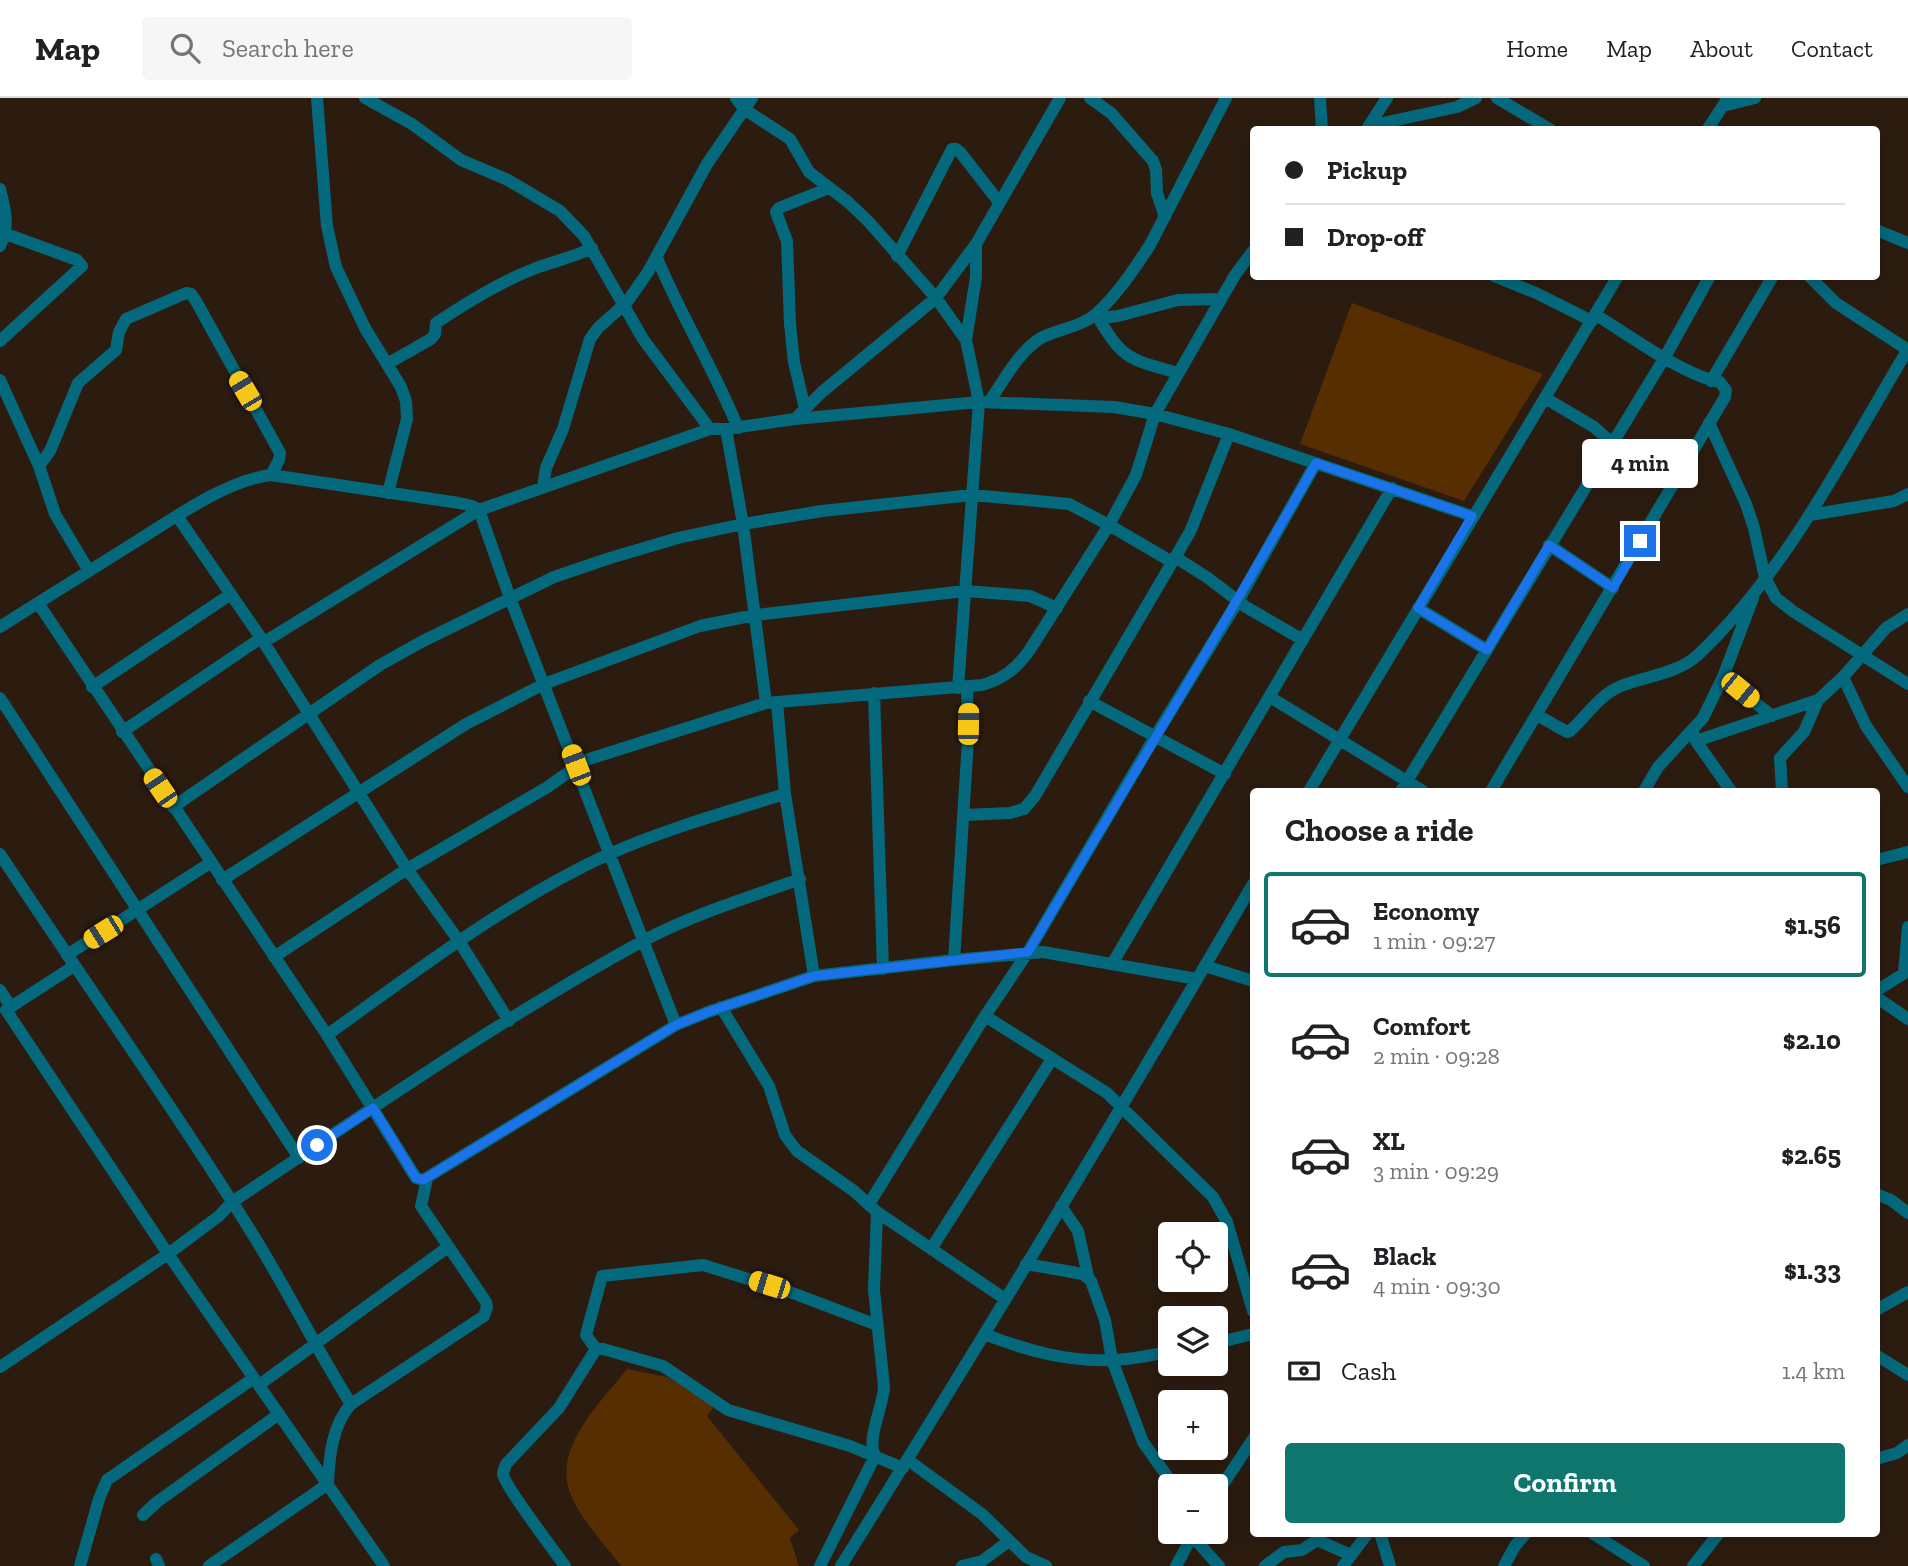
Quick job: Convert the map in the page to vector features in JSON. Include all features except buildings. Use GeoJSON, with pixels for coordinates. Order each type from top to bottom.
{"type":"FeatureCollection","features":[{"type":"Feature","properties":{"kind":"street"},"geometry":{"type":"LineString","coordinates":[[317,98],[318,136],[331,248],[336,267],[359,316],[406,401],[407,419],[388,493]]}},
{"type":"Feature","properties":{"kind":"street"},"geometry":{"type":"LineString","coordinates":[[365,98],[412,124],[461,160],[508,180],[561,211],[592,248],[643,339],[710,429]]}},
{"type":"Feature","properties":{"kind":"street"},"geometry":{"type":"LineString","coordinates":[[736,98],[748,103],[784,133],[809,172],[859,211],[936,298],[966,340],[984,402],[972,495],[965,592],[962,687],[968,729],[954,960]]}},
{"type":"Feature","properties":{"kind":"street"},"geometry":{"type":"LineString","coordinates":[[795,419],[936,298],[976,244],[1060,98]]}},
{"type":"Feature","properties":{"kind":"street"},"geometry":{"type":"LineString","coordinates":[[1090,98],[1105,107],[1153,161],[1157,193],[1165,217]]}},
{"type":"Feature","properties":{"kind":"street"},"geometry":{"type":"LineString","coordinates":[[1097,316],[1138,263],[1165,217],[1226,98]]}},
{"type":"Feature","properties":{"kind":"street"},"geometry":{"type":"LineString","coordinates":[[1320,98],[1322,126]]}},
{"type":"Feature","properties":{"kind":"street"},"geometry":{"type":"LineString","coordinates":[[1369,126],[1387,98]]}},
{"type":"Feature","properties":{"kind":"street"},"geometry":{"type":"LineString","coordinates":[[1372,126],[1457,107],[1476,98]]}},
{"type":"Feature","properties":{"kind":"street"},"geometry":{"type":"LineString","coordinates":[[1497,98],[1544,126]]}},
{"type":"Feature","properties":{"kind":"street"},"geometry":{"type":"LineString","coordinates":[[1710,126],[1725,102],[1755,98]]}},
{"type":"Feature","properties":{"kind":"street"},"geometry":{"type":"LineString","coordinates":[[543,487],[546,468],[563,429],[588,343],[598,328],[627,302],[657,258],[693,187],[748,103]]}},
{"type":"Feature","properties":{"kind":"street"},"geometry":{"type":"LineString","coordinates":[[897,256],[953,149],[960,152],[999,202]]}},
{"type":"Feature","properties":{"kind":"street"},"geometry":{"type":"LineString","coordinates":[[805,408],[799,387],[790,324],[787,241],[776,212],[779,208],[830,188]]}},
{"type":"Feature","properties":{"kind":"street"},"geometry":{"type":"LineString","coordinates":[[0,189],[7,218],[3,240],[78,260],[82,266],[0,341]]}},
{"type":"Feature","properties":{"kind":"street"},"geometry":{"type":"LineString","coordinates":[[1880,232],[1908,243]]}},
{"type":"Feature","properties":{"kind":"street"},"geometry":{"type":"LineString","coordinates":[[966,340],[976,277],[976,244]]}},
{"type":"Feature","properties":{"kind":"street"},"geometry":{"type":"LineString","coordinates":[[387,364],[431,339],[435,334],[436,323],[491,288],[537,267],[570,258],[592,248]]}},
{"type":"Feature","properties":{"kind":"street"},"geometry":{"type":"LineString","coordinates":[[274,957],[407,869],[546,788],[576,765],[657,736],[771,702],[962,687],[994,682],[1007,676],[1019,666],[1109,525],[1136,475],[1155,414],[1220,299],[1250,255]]}},
{"type":"Feature","properties":{"kind":"street"},"geometry":{"type":"LineString","coordinates":[[657,258],[673,296],[722,388],[732,428],[755,615],[814,976]]}},
{"type":"Feature","properties":{"kind":"street"},"geometry":{"type":"LineString","coordinates":[[1493,788],[1725,397],[1726,390],[1720,382],[1711,381],[1594,318],[1504,280]]}},
{"type":"Feature","properties":{"kind":"street"},"geometry":{"type":"LineString","coordinates":[[1311,788],[1616,280]]}},
{"type":"Feature","properties":{"kind":"street"},"geometry":{"type":"LineString","coordinates":[[1270,697],[1339,740],[1404,786],[1665,357],[1708,280]]}},
{"type":"Feature","properties":{"kind":"street"},"geometry":{"type":"LineString","coordinates":[[1711,381],[1771,280]]}},
{"type":"Feature","properties":{"kind":"street"},"geometry":{"type":"LineString","coordinates":[[1537,715],[1570,732],[1603,697],[1617,688],[1685,664],[1698,655],[1761,583],[1810,515],[1908,350],[1836,303],[1814,280]]}},
{"type":"Feature","properties":{"kind":"street"},"geometry":{"type":"LineString","coordinates":[[39,466],[50,451],[78,383],[116,350],[118,332],[126,318],[186,293],[191,294],[196,301],[280,453],[271,475]]}},
{"type":"Feature","properties":{"kind":"street"},"geometry":{"type":"LineString","coordinates":[[984,402],[1041,338],[1097,316],[1118,316],[1171,302],[1220,299]]}},
{"type":"Feature","properties":{"kind":"street"},"geometry":{"type":"LineString","coordinates":[[1097,316],[1121,351],[1133,360],[1178,373]]}},
{"type":"Feature","properties":{"kind":"street"},"geometry":{"type":"LineString","coordinates":[[0,380],[39,466],[55,514],[89,571]]}},
{"type":"Feature","properties":{"kind":"street"},"geometry":{"type":"LineString","coordinates":[[1545,398],[1594,427],[1612,443]]}},
{"type":"Feature","properties":{"kind":"street"},"geometry":{"type":"LineString","coordinates":[[122,732],[262,640],[479,510],[710,429],[984,402],[1114,407],[1155,414],[1229,434],[1472,516]]}},
{"type":"Feature","properties":{"kind":"street"},"geometry":{"type":"LineString","coordinates":[[1646,788],[1658,767],[1694,736],[1723,677],[1761,583],[1746,504],[1709,423]]}},
{"type":"Feature","properties":{"kind":"street"},"geometry":{"type":"LineString","coordinates":[[964,815],[1010,813],[1024,809],[1035,796],[1197,519],[1229,434]]}},
{"type":"Feature","properties":{"kind":"street"},"geometry":{"type":"LineString","coordinates":[[820,1566],[875,1456],[871,1442],[883,1403],[884,1387],[874,1290],[873,1208],[985,1016],[1028,952],[1238,601],[1316,463]]}},
{"type":"Feature","properties":{"kind":"street"},"geometry":{"type":"LineString","coordinates":[[1,623],[177,516],[232,486],[257,477],[271,475],[472,506],[479,510],[510,597],[676,1025]]}},
{"type":"Feature","properties":{"kind":"street"},"geometry":{"type":"LineString","coordinates":[[1112,964],[1392,488]]}},
{"type":"Feature","properties":{"kind":"street"},"geometry":{"type":"LineString","coordinates":[[1810,515],[1894,501],[1908,494]]}},
{"type":"Feature","properties":{"kind":"street"},"geometry":{"type":"LineString","coordinates":[[173,807],[380,665],[554,577],[678,538],[743,524],[859,506],[972,495],[1069,504],[1208,578],[1238,601],[1303,640]]}},
{"type":"Feature","properties":{"kind":"street"},"geometry":{"type":"LineString","coordinates":[[1894,501],[1908,507]]}},
{"type":"Feature","properties":{"kind":"street"},"geometry":{"type":"LineString","coordinates":[[177,516],[310,713],[407,869],[459,941],[509,1021]]}},
{"type":"Feature","properties":{"kind":"street"},"geometry":{"type":"LineString","coordinates":[[1549,545],[1613,588]]}},
{"type":"Feature","properties":{"kind":"street"},"geometry":{"type":"LineString","coordinates":[[1761,583],[1794,612],[1908,684]]}},
{"type":"Feature","properties":{"kind":"street"},"geometry":{"type":"LineString","coordinates":[[222,880],[466,724],[544,684],[699,626],[755,615],[965,592],[1030,596],[1057,608]]}},
{"type":"Feature","properties":{"kind":"street"},"geometry":{"type":"LineString","coordinates":[[92,687],[231,594]]}},
{"type":"Feature","properties":{"kind":"street"},"geometry":{"type":"LineString","coordinates":[[37,603],[327,1035],[416,1178],[427,1179],[676,1025],[814,976],[1028,952],[1059,953],[1198,979]]}},
{"type":"Feature","properties":{"kind":"street"},"geometry":{"type":"LineString","coordinates":[[1418,608],[1487,650]]}},
{"type":"Feature","properties":{"kind":"street"},"geometry":{"type":"LineString","coordinates":[[1694,736],[1772,716],[1818,700],[1843,677],[1886,628],[1908,614]]}},
{"type":"Feature","properties":{"kind":"street"},"geometry":{"type":"LineString","coordinates":[[1723,677],[1772,716]]}},
{"type":"Feature","properties":{"kind":"street"},"geometry":{"type":"LineString","coordinates":[[1843,677],[1866,726],[1908,786]]}},
{"type":"Feature","properties":{"kind":"street"},"geometry":{"type":"LineString","coordinates":[[874,693],[883,969]]}},
{"type":"Feature","properties":{"kind":"street"},"geometry":{"type":"LineString","coordinates":[[0,698],[299,1158]]}},
{"type":"Feature","properties":{"kind":"street"},"geometry":{"type":"LineString","coordinates":[[1782,788],[1780,758],[1804,732],[1818,700]]}},
{"type":"Feature","properties":{"kind":"street"},"geometry":{"type":"LineString","coordinates":[[1089,701],[1225,774]]}},
{"type":"Feature","properties":{"kind":"street"},"geometry":{"type":"LineString","coordinates":[[1694,736],[1729,788]]}},
{"type":"Feature","properties":{"kind":"street"},"geometry":{"type":"LineString","coordinates":[[327,1035],[517,903],[610,854],[697,821],[785,794]]}},
{"type":"Feature","properties":{"kind":"street"},"geometry":{"type":"LineString","coordinates":[[1880,859],[1908,852]]}},
{"type":"Feature","properties":{"kind":"street"},"geometry":{"type":"LineString","coordinates":[[0,854],[232,1202],[288,1292],[314,1346],[351,1404]]}},
{"type":"Feature","properties":{"kind":"street"},"geometry":{"type":"LineString","coordinates":[[6,1010],[139,909],[210,863]]}},
{"type":"Feature","properties":{"kind":"street"},"geometry":{"type":"LineString","coordinates":[[0,1367],[168,1254],[219,1216],[232,1202],[509,1021],[643,941],[715,910],[800,879]]}},
{"type":"Feature","properties":{"kind":"street"},"geometry":{"type":"LineString","coordinates":[[841,1566],[906,1464],[1250,889]]}},
{"type":"Feature","properties":{"kind":"street"},"geometry":{"type":"LineString","coordinates":[[1880,988],[1906,972],[1908,927]]}},
{"type":"Feature","properties":{"kind":"street"},"geometry":{"type":"LineString","coordinates":[[1205,966],[1250,980]]}},
{"type":"Feature","properties":{"kind":"street"},"geometry":{"type":"LineString","coordinates":[[0,990],[6,1010],[168,1254],[384,1566]]}},
{"type":"Feature","properties":{"kind":"street"},"geometry":{"type":"LineString","coordinates":[[1880,1001],[1908,1019]]}},
{"type":"Feature","properties":{"kind":"street"},"geometry":{"type":"LineString","coordinates":[[721,1007],[769,1086],[789,1141],[803,1157],[1004,1299]]}},
{"type":"Feature","properties":{"kind":"street"},"geometry":{"type":"LineString","coordinates":[[985,1016],[1094,1084],[1121,1106],[1218,1205],[1231,1233],[1250,1300]]}},
{"type":"Feature","properties":{"kind":"street"},"geometry":{"type":"LineString","coordinates":[[931,1249],[1052,1059]]}},
{"type":"Feature","properties":{"kind":"street"},"geometry":{"type":"LineString","coordinates":[[328,1484],[330,1453],[339,1424],[351,1404],[484,1316],[487,1307],[486,1301],[421,1206],[427,1179]]}},
{"type":"Feature","properties":{"kind":"street"},"geometry":{"type":"LineString","coordinates":[[1880,1196],[1908,1213]]}},
{"type":"Feature","properties":{"kind":"street"},"geometry":{"type":"LineString","coordinates":[[1061,1206],[1078,1231],[1088,1276],[1105,1320],[1112,1360],[1143,1442],[1166,1474]]}},
{"type":"Feature","properties":{"kind":"street"},"geometry":{"type":"LineString","coordinates":[[80,1566],[107,1480],[314,1346],[447,1247]]}},
{"type":"Feature","properties":{"kind":"street"},"geometry":{"type":"LineString","coordinates":[[1026,1264],[1088,1276]]}},
{"type":"Feature","properties":{"kind":"street"},"geometry":{"type":"LineString","coordinates":[[596,1349],[586,1335],[602,1276],[681,1269],[694,1265],[703,1265],[790,1292],[877,1325]]}},
{"type":"Feature","properties":{"kind":"street"},"geometry":{"type":"LineString","coordinates":[[1880,1308],[1908,1293]]}},
{"type":"Feature","properties":{"kind":"street"},"geometry":{"type":"LineString","coordinates":[[984,1334],[1046,1354],[1112,1360],[1158,1353]]}},
{"type":"Feature","properties":{"kind":"street"},"geometry":{"type":"LineString","coordinates":[[1228,1340],[1250,1335]]}},
{"type":"Feature","properties":{"kind":"street"},"geometry":{"type":"LineString","coordinates":[[596,1349],[663,1366],[728,1410],[906,1464],[982,1514],[1026,1557],[1046,1566]]}},
{"type":"Feature","properties":{"kind":"street"},"geometry":{"type":"LineString","coordinates":[[565,1566],[503,1477],[503,1471],[506,1464],[567,1397],[596,1349]]}},
{"type":"Feature","properties":{"kind":"street"},"geometry":{"type":"LineString","coordinates":[[1880,1358],[1908,1375]]}},
{"type":"Feature","properties":{"kind":"street"},"geometry":{"type":"LineString","coordinates":[[143,1515],[156,1502],[279,1414]]}},
{"type":"Feature","properties":{"kind":"street"},"geometry":{"type":"LineString","coordinates":[[1228,1477],[1250,1444]]}},
{"type":"Feature","properties":{"kind":"street"},"geometry":{"type":"LineString","coordinates":[[1880,1458],[1896,1453],[1908,1445]]}},
{"type":"Feature","properties":{"kind":"street"},"geometry":{"type":"LineString","coordinates":[[209,1566],[328,1484]]}},
{"type":"Feature","properties":{"kind":"street"},"geometry":{"type":"LineString","coordinates":[[1343,1566],[1365,1537]]}},
{"type":"Feature","properties":{"kind":"street"},"geometry":{"type":"LineString","coordinates":[[1381,1537],[1390,1566]]}},
{"type":"Feature","properties":{"kind":"street"},"geometry":{"type":"LineString","coordinates":[[1504,1566],[1522,1537]]}},
{"type":"Feature","properties":{"kind":"street"},"geometry":{"type":"LineString","coordinates":[[1598,1537],[1644,1566]]}},
{"type":"Feature","properties":{"kind":"street"},"geometry":{"type":"LineString","coordinates":[[1693,1566],[1716,1537]]}},
{"type":"Feature","properties":{"kind":"street"},"geometry":{"type":"LineString","coordinates":[[1265,1566],[1284,1552],[1302,1550],[1317,1540],[1351,1555]]}},
{"type":"Feature","properties":{"kind":"street"},"geometry":{"type":"LineString","coordinates":[[962,1566],[982,1561],[1009,1541]]}},
{"type":"Feature","properties":{"kind":"street"},"geometry":{"type":"LineString","coordinates":[[1176,1566],[1188,1544]]}},
{"type":"Feature","properties":{"kind":"street"},"geometry":{"type":"LineString","coordinates":[[1202,1544],[1219,1566]]}},
{"type":"Feature","properties":{"kind":"shaded area"},"geometry":{"type":"Polygon","coordinates":[[[1352,303],[1543,374],[1464,501],[1300,444],[1352,303]]]}},
{"type":"Feature","properties":{"kind":"shaded area"},"geometry":{"type":"Polygon","coordinates":[[[627,1369],[667,1377],[715,1405],[707,1416],[799,1530],[790,1538],[799,1566],[621,1566],[589,1526],[573,1500],[567,1482],[567,1464],[580,1430],[627,1369]]]}},
{"type":"Feature","properties":{"kind":"route"},"geometry":{"type":"LineString","coordinates":[[317,1145],[373,1108],[416,1178],[423,1180],[676,1025],[708,1012],[814,976],[1028,952],[1238,601],[1316,463],[1472,516],[1418,608],[1487,650],[1549,545],[1613,588],[1640,541]]}}]}
